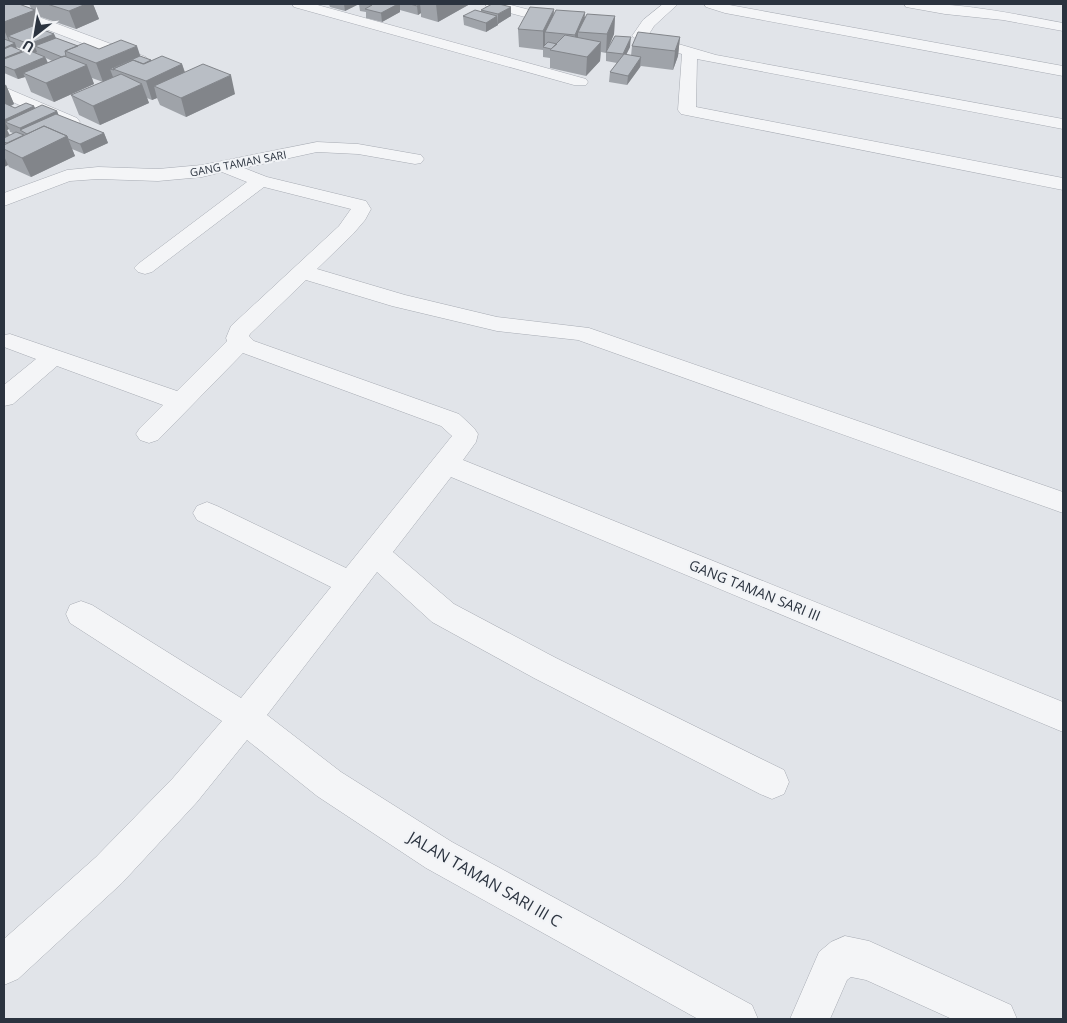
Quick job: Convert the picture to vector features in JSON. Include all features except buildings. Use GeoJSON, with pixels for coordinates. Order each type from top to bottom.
{"type":"FeatureCollection","features":[{"type":"Feature","properties":{"kind":"street"},"geometry":{"type":"LineString","coordinates":[[299,4],[580,82]]}},
{"type":"Feature","properties":{"kind":"street"},"geometry":{"type":"LineString","coordinates":[[492,4],[544,19],[577,24]]}},
{"type":"Feature","properties":{"kind":"street"},"geometry":{"type":"LineString","coordinates":[[671,4],[648,23],[640,36],[646,40],[714,59],[1063,124]]}},
{"type":"Feature","properties":{"kind":"street"},"geometry":{"type":"LineString","coordinates":[[711,4],[725,9],[1063,70]]}},
{"type":"Feature","properties":{"kind":"street"},"geometry":{"type":"LineString","coordinates":[[911,4],[945,10],[1003,16],[1063,27]]}},
{"type":"Feature","properties":{"kind":"street"},"geometry":{"type":"LineString","coordinates":[[4,5],[157,67]]}},
{"type":"Feature","properties":{"kind":"street"},"geometry":{"type":"LineString","coordinates":[[690,51],[688,110],[1063,184]]}},
{"type":"Feature","properties":{"kind":"street"},"geometry":{"type":"LineString","coordinates":[[4,92],[88,130]]}},
{"type":"Feature","properties":{"kind":"street","name":"GANG TAMAN SARI"},"geometry":{"type":"LineString","coordinates":[[4,200],[67,176],[98,173],[171,174],[225,167],[317,148],[358,149],[415,159]]}},
{"type":"Feature","properties":{"kind":"street"},"geometry":{"type":"LineString","coordinates":[[4,965],[109,870],[186,790],[376,554],[463,442],[465,434],[450,420],[246,346],[240,342],[237,338],[239,330],[346,230],[361,208],[352,202],[261,181],[225,167]]}},
{"type":"Feature","properties":{"kind":"street"},"geometry":{"type":"LineString","coordinates":[[145,268],[261,181]]}},
{"type":"Feature","properties":{"kind":"street"},"geometry":{"type":"LineString","coordinates":[[303,272],[400,301],[498,324],[581,333],[1063,502]]}},
{"type":"Feature","properties":{"kind":"street"},"geometry":{"type":"LineString","coordinates":[[10,342],[181,402]]}},
{"type":"Feature","properties":{"kind":"street"},"geometry":{"type":"LineString","coordinates":[[149,434],[240,342]]}},
{"type":"Feature","properties":{"kind":"street"},"geometry":{"type":"LineString","coordinates":[[4,398],[53,357]]}},
{"type":"Feature","properties":{"kind":"street","name":"GANG TAMAN SARI III"},"geometry":{"type":"LineString","coordinates":[[446,464],[1063,717]]}},
{"type":"Feature","properties":{"kind":"street"},"geometry":{"type":"LineString","coordinates":[[207,513],[351,584]]}},
{"type":"Feature","properties":{"kind":"street"},"geometry":{"type":"LineString","coordinates":[[376,554],[443,613],[545,668],[772,782]]}},
{"type":"Feature","properties":{"kind":"street","name":"JALAN TAMAN SARI III C"},"geometry":{"type":"LineString","coordinates":[[82,614],[245,718],[329,784],[439,855],[738,1019]]}},
{"type":"Feature","properties":{"kind":"street"},"geometry":{"type":"LineString","coordinates":[[810,1019],[833,966],[846,956],[869,961],[997,1019]]}}]}
